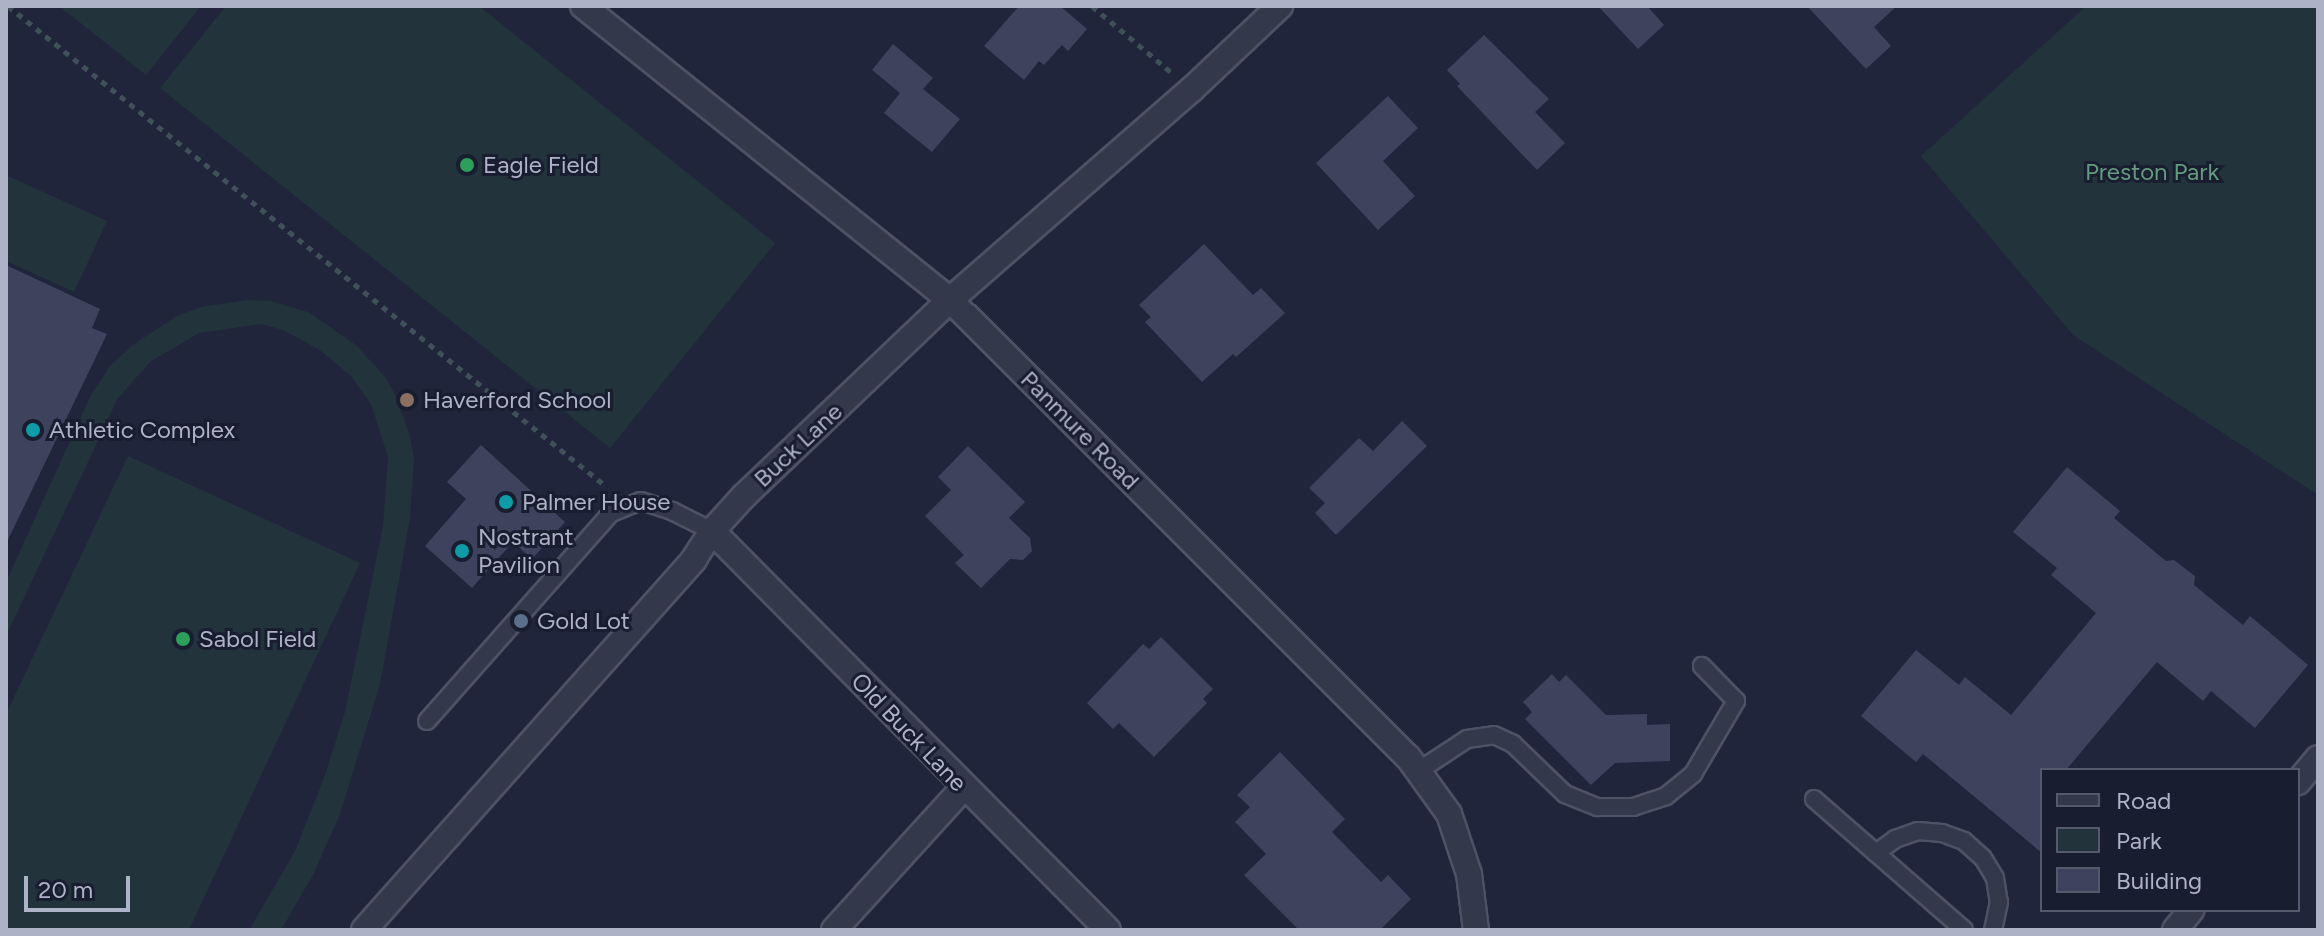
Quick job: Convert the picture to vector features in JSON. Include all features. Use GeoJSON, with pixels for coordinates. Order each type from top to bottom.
{"type":"FeatureCollection","features":[{"type":"Feature","properties":{"kind":"street","name":"Panmure Road"},"geometry":{"type":"LineString","coordinates":[[583,6],[950,300],[1420,770],[1449,814],[1469,874],[1476,930]]}},
{"type":"Feature","properties":{"kind":"street","name":"Buck Lane"},"geometry":{"type":"LineString","coordinates":[[364,930],[694,559],[712,531],[744,496],[950,300],[1192,89],[1280,6]]}},
{"type":"Feature","properties":{"kind":"street","name":"Old Buck Lane"},"geometry":{"type":"LineString","coordinates":[[712,531],[963,788],[1108,930]]}},
{"type":"Feature","properties":{"kind":"street"},"geometry":{"type":"LineString","coordinates":[[2300,780],[2318,758]]}},
{"type":"Feature","properties":{"kind":"street"},"geometry":{"type":"LineString","coordinates":[[834,930],[963,788]]}},
{"type":"Feature","properties":{"kind":"street"},"geometry":{"type":"LineString","coordinates":[[2175,930],[2189,912]]}},
{"type":"Feature","properties":{"kind":"lane"},"geometry":{"type":"LineString","coordinates":[[427,721],[611,513],[641,501],[672,511],[712,531]]}},
{"type":"Feature","properties":{"kind":"lane"},"geometry":{"type":"LineString","coordinates":[[1420,770],[1467,739],[1494,735],[1513,744],[1565,794],[1598,807],[1633,807],[1666,796],[1693,774],[1736,701],[1702,666]]}},
{"type":"Feature","properties":{"kind":"lane"},"geometry":{"type":"LineString","coordinates":[[1814,799],[1964,930]]}},
{"type":"Feature","properties":{"kind":"lane"},"geometry":{"type":"LineString","coordinates":[[1876,853],[1895,839],[1918,831],[1942,833],[1964,841],[1983,858],[1995,878],[1999,902],[1993,930]]}},
{"type":"Feature","properties":{"kind":"path"},"geometry":{"type":"LineString","coordinates":[[8,6],[607,487]]}},
{"type":"Feature","properties":{"kind":"path"},"geometry":{"type":"LineString","coordinates":[[1092,6],[1192,89]]}},
{"type":"Feature","properties":{"kind":"green space"},"geometry":{"type":"Polygon","coordinates":[[[59,6],[201,6],[146,75],[59,6]]]}},
{"type":"Feature","properties":{"kind":"green space","name":"Eagle Field"},"geometry":{"type":"Polygon","coordinates":[[[226,6],[479,6],[775,243],[610,448],[160,88],[226,6]]]}},
{"type":"Feature","properties":{"kind":"green space","name":"Preston Park"},"geometry":{"type":"Polygon","coordinates":[[[2086,6],[2318,6],[2318,495],[2073,335],[1921,156],[2086,6]]]}},
{"type":"Feature","properties":{"kind":"green space"},"geometry":{"type":"Polygon","coordinates":[[[6,175],[107,221],[74,292],[6,261],[6,175]]]}},
{"type":"Feature","properties":{"kind":"green space"},"geometry":{"type":"Polygon","coordinates":[[[247,300],[271,301],[308,312],[356,345],[386,378],[396,396],[410,436],[414,459],[410,518],[380,684],[340,814],[314,873],[281,930],[249,930],[295,851],[324,778],[345,712],[383,526],[388,457],[371,404],[351,376],[320,350],[283,330],[261,324],[199,333],[150,362],[118,398],[6,636],[6,582],[90,397],[109,367],[134,344],[177,316],[201,307],[247,300]]]}},
{"type":"Feature","properties":{"kind":"green space","name":"Sabol Field"},"geometry":{"type":"Polygon","coordinates":[[[128,456],[360,563],[189,930],[6,930],[6,714],[128,456]]]}},
{"type":"Feature","properties":{"kind":"building"},"geometry":{"type":"Polygon","coordinates":[[[1019,6],[1060,6],[1087,29],[1068,51],[1062,45],[1044,65],[1039,61],[1024,80],[984,46],[1019,6]]]}},
{"type":"Feature","properties":{"kind":"building"},"geometry":{"type":"Polygon","coordinates":[[[1598,6],[1647,6],[1664,25],[1638,49],[1598,6]]]}},
{"type":"Feature","properties":{"kind":"building"},"geometry":{"type":"Polygon","coordinates":[[[1807,6],[1897,6],[1874,27],[1891,46],[1866,69],[1807,6]]]}},
{"type":"Feature","properties":{"kind":"building"},"geometry":{"type":"Polygon","coordinates":[[[1484,35],[1549,99],[1535,112],[1565,143],[1537,170],[1457,86],[1460,84],[1447,70],[1484,35]]]}},
{"type":"Feature","properties":{"kind":"building"},"geometry":{"type":"Polygon","coordinates":[[[893,44],[933,78],[923,89],[960,119],[932,152],[884,113],[900,93],[872,70],[893,44]]]}},
{"type":"Feature","properties":{"kind":"building"},"geometry":{"type":"Polygon","coordinates":[[[1388,96],[1418,128],[1383,161],[1415,196],[1378,230],[1316,163],[1388,96]]]}},
{"type":"Feature","properties":{"kind":"building"},"geometry":{"type":"Polygon","coordinates":[[[1204,244],[1253,295],[1261,288],[1285,313],[1236,357],[1233,354],[1202,382],[1145,322],[1151,317],[1139,305],[1204,244]]]}},
{"type":"Feature","properties":{"kind":"building","name":"Athletic Complex"},"geometry":{"type":"Polygon","coordinates":[[[6,265],[100,309],[92,328],[107,334],[6,544],[6,265]]]}},
{"type":"Feature","properties":{"kind":"building"},"geometry":{"type":"Polygon","coordinates":[[[1402,421],[1427,446],[1336,535],[1315,513],[1325,503],[1309,488],[1359,438],[1373,451],[1402,421]]]}},
{"type":"Feature","properties":{"kind":"building"},"geometry":{"type":"Polygon","coordinates":[[[481,445],[565,522],[532,559],[513,542],[472,588],[425,546],[466,499],[447,482],[481,445]]]}},
{"type":"Feature","properties":{"kind":"building"},"geometry":{"type":"Polygon","coordinates":[[[968,446],[1025,502],[1009,518],[1030,538],[1032,551],[1023,560],[1010,559],[981,588],[955,563],[964,555],[925,516],[951,490],[938,477],[968,446]]]}},
{"type":"Feature","properties":{"kind":"building"},"geometry":{"type":"Polygon","coordinates":[[[2067,467],[2120,511],[2114,518],[2166,561],[2174,560],[2195,576],[2194,585],[2243,625],[2250,616],[2308,665],[2255,728],[2211,691],[2203,701],[2157,662],[2068,768],[2040,768],[2040,851],[1923,754],[1916,762],[1861,716],[1916,650],[1959,685],[1965,677],[2011,715],[2096,613],[2051,575],[2057,568],[2013,532],[2067,467]]]}},
{"type":"Feature","properties":{"kind":"building"},"geometry":{"type":"Polygon","coordinates":[[[1161,637],[1213,689],[1203,699],[1207,703],[1154,757],[1119,723],[1113,729],[1087,703],[1143,644],[1149,649],[1161,637]]]}},
{"type":"Feature","properties":{"kind":"building"},"geometry":{"type":"Polygon","coordinates":[[[1552,674],[1559,682],[1566,675],[1606,715],[1647,714],[1647,725],[1670,724],[1670,761],[1615,763],[1591,785],[1525,719],[1532,712],[1523,702],[1552,674]]]}},
{"type":"Feature","properties":{"kind":"building"},"geometry":{"type":"Polygon","coordinates":[[[1280,752],[1345,819],[1332,832],[1381,882],[1388,875],[1411,899],[1380,930],[1299,930],[1244,875],[1266,854],[1235,822],[1250,807],[1237,795],[1280,752]]]}},
{"type":"Feature","properties":{"kind":"place","name":"Eagle Field"},"geometry":{"type":"Point","coordinates":[467,165]}},
{"type":"Feature","properties":{"kind":"place","name":"Haverford School"},"geometry":{"type":"Point","coordinates":[407,400]}},
{"type":"Feature","properties":{"kind":"place","name":"Athletic Complex"},"geometry":{"type":"Point","coordinates":[33,430]}},
{"type":"Feature","properties":{"kind":"place","name":"Palmer House"},"geometry":{"type":"Point","coordinates":[506,502]}},
{"type":"Feature","properties":{"kind":"place","name":"Nostrant Pavilion"},"geometry":{"type":"Point","coordinates":[462,551]}},
{"type":"Feature","properties":{"kind":"place","name":"Gold Lot"},"geometry":{"type":"Point","coordinates":[521,621]}},
{"type":"Feature","properties":{"kind":"place","name":"Sabol Field"},"geometry":{"type":"Point","coordinates":[183,639]}}]}
